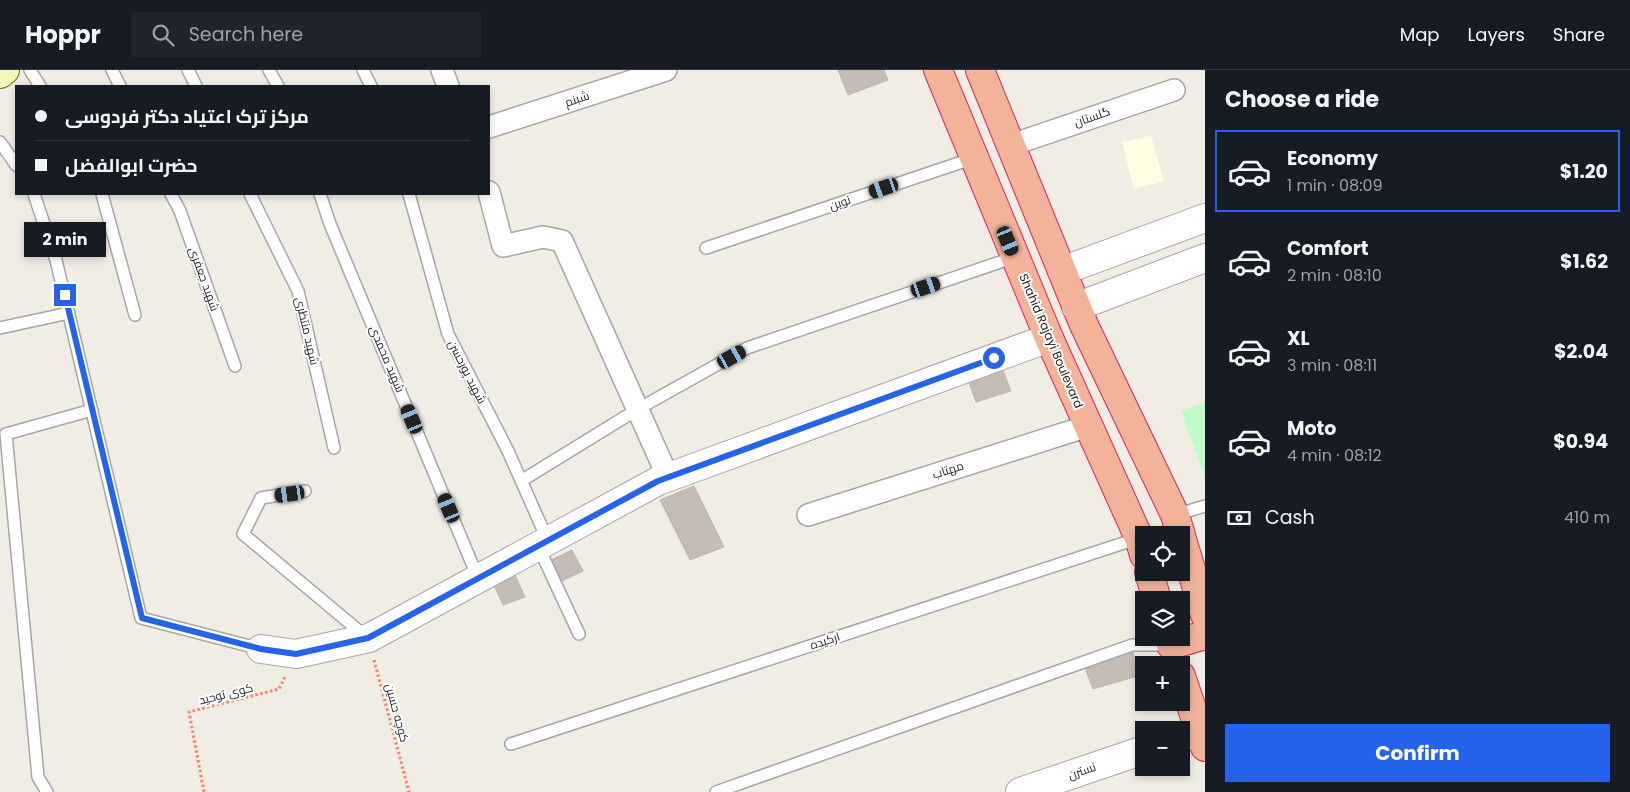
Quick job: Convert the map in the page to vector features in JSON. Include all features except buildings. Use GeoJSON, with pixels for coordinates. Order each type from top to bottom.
{"type":"FeatureCollection","features":[{"type":"Feature","properties":{"kind":"highway","name":"Shahid Rajayi Boulevard"},"geometry":{"type":"LineString","coordinates":[[938,70],[1049,338],[1135,533]]}},
{"type":"Feature","properties":{"kind":"highway"},"geometry":{"type":"LineString","coordinates":[[980,70],[1076,307],[1178,526]]}},
{"type":"Feature","properties":{"kind":"highway"},"geometry":{"type":"LineString","coordinates":[[1190,565],[1205,615]]}},
{"type":"Feature","properties":{"kind":"highway"},"geometry":{"type":"LineString","coordinates":[[1172,649],[1205,635]]}},
{"type":"Feature","properties":{"kind":"highway"},"geometry":{"type":"LineString","coordinates":[[1190,708],[1198,736]]}},
{"type":"Feature","properties":{"kind":"main road"},"geometry":{"type":"LineString","coordinates":[[0,74],[5,70]]}},
{"type":"Feature","properties":{"kind":"street"},"geometry":{"type":"LineString","coordinates":[[442,70],[448,85]]}},
{"type":"Feature","properties":{"kind":"street","name":"شبنم"},"geometry":{"type":"LineString","coordinates":[[490,127],[666,70]]}},
{"type":"Feature","properties":{"kind":"street","name":"گلستان"},"geometry":{"type":"LineString","coordinates":[[1011,145],[1174,90]]}},
{"type":"Feature","properties":{"kind":"street"},"geometry":{"type":"LineString","coordinates":[[490,195],[503,246],[543,237],[562,240],[668,477]]}},
{"type":"Feature","properties":{"kind":"street"},"geometry":{"type":"LineString","coordinates":[[1062,271],[1205,218]]}},
{"type":"Feature","properties":{"kind":"street"},"geometry":{"type":"LineString","coordinates":[[1076,307],[1205,258]]}},
{"type":"Feature","properties":{"kind":"street"},"geometry":{"type":"LineString","coordinates":[[261,649],[296,654],[368,638],[658,481],[1049,338]]}},
{"type":"Feature","properties":{"kind":"street","name":"مهتاب"},"geometry":{"type":"LineString","coordinates":[[808,515],[1088,426]]}},
{"type":"Feature","properties":{"kind":"street","name":"نسترن"},"geometry":{"type":"LineString","coordinates":[[1020,792],[1135,753]]}},
{"type":"Feature","properties":{"kind":"lane"},"geometry":{"type":"LineString","coordinates":[[30,70],[39,85]]}},
{"type":"Feature","properties":{"kind":"lane"},"geometry":{"type":"LineString","coordinates":[[112,70],[120,85]]}},
{"type":"Feature","properties":{"kind":"lane"},"geometry":{"type":"LineString","coordinates":[[188,70],[196,85]]}},
{"type":"Feature","properties":{"kind":"lane"},"geometry":{"type":"LineString","coordinates":[[269,70],[277,85]]}},
{"type":"Feature","properties":{"kind":"lane"},"geometry":{"type":"LineString","coordinates":[[363,70],[370,85]]}},
{"type":"Feature","properties":{"kind":"lane"},"geometry":{"type":"LineString","coordinates":[[0,142],[15,164]]}},
{"type":"Feature","properties":{"kind":"lane","name":"نوین"},"geometry":{"type":"LineString","coordinates":[[706,248],[974,158]]}},
{"type":"Feature","properties":{"kind":"lane"},"geometry":{"type":"LineString","coordinates":[[34,195],[56,260],[142,618],[261,649]]}},
{"type":"Feature","properties":{"kind":"lane"},"geometry":{"type":"LineString","coordinates":[[102,195],[135,315]]}},
{"type":"Feature","properties":{"kind":"lane","name":"شهید جعفری"},"geometry":{"type":"LineString","coordinates":[[172,195],[235,366]]}},
{"type":"Feature","properties":{"kind":"lane","name":"شهید منتظری"},"geometry":{"type":"LineString","coordinates":[[250,195],[298,291],[334,448]]}},
{"type":"Feature","properties":{"kind":"lane","name":"شهید محمدی"},"geometry":{"type":"LineString","coordinates":[[320,195],[334,233],[478,578]]}},
{"type":"Feature","properties":{"kind":"lane","name":"شهید پورحسن"},"geometry":{"type":"LineString","coordinates":[[409,195],[448,334],[521,481],[543,544],[579,634]]}},
{"type":"Feature","properties":{"kind":"lane"},"geometry":{"type":"LineString","coordinates":[[521,481],[638,409],[747,348],[1015,257]]}},
{"type":"Feature","properties":{"kind":"lane"},"geometry":{"type":"LineString","coordinates":[[0,328],[69,313]]}},
{"type":"Feature","properties":{"kind":"lane"},"geometry":{"type":"LineString","coordinates":[[47,792],[38,777],[6,434],[92,410]]}},
{"type":"Feature","properties":{"kind":"lane"},"geometry":{"type":"LineString","coordinates":[[305,491],[261,498],[243,534],[368,638]]}},
{"type":"Feature","properties":{"kind":"lane"},"geometry":{"type":"LineString","coordinates":[[1181,526],[1205,506]]}},
{"type":"Feature","properties":{"kind":"lane","name":"ارکیده"},"geometry":{"type":"LineString","coordinates":[[511,744],[1135,549]]}},
{"type":"Feature","properties":{"kind":"lane"},"geometry":{"type":"LineString","coordinates":[[716,792],[1132,645],[1172,649]]}},
{"type":"Feature","properties":{"kind":"path","name":"کوچه حسین"},"geometry":{"type":"LineString","coordinates":[[368,638],[409,792]]}},
{"type":"Feature","properties":{"kind":"path","name":"کوی توحید"},"geometry":{"type":"LineString","coordinates":[[204,792],[189,712],[279,689],[296,654]]}},
{"type":"Feature","properties":{"kind":"shaded area"},"geometry":{"type":"Polygon","coordinates":[[[1151,136],[1164,181],[1134,189],[1122,142],[1151,136]]]}},
{"type":"Feature","properties":{"kind":"green space"},"geometry":{"type":"Polygon","coordinates":[[[1205,402],[1205,477],[1181,411],[1205,402]]]}},
{"type":"Feature","properties":{"kind":"route"},"geometry":{"type":"LineString","coordinates":[[65,295],[142,618],[261,649],[296,654],[368,638],[658,481],[994,358]]}}]}
